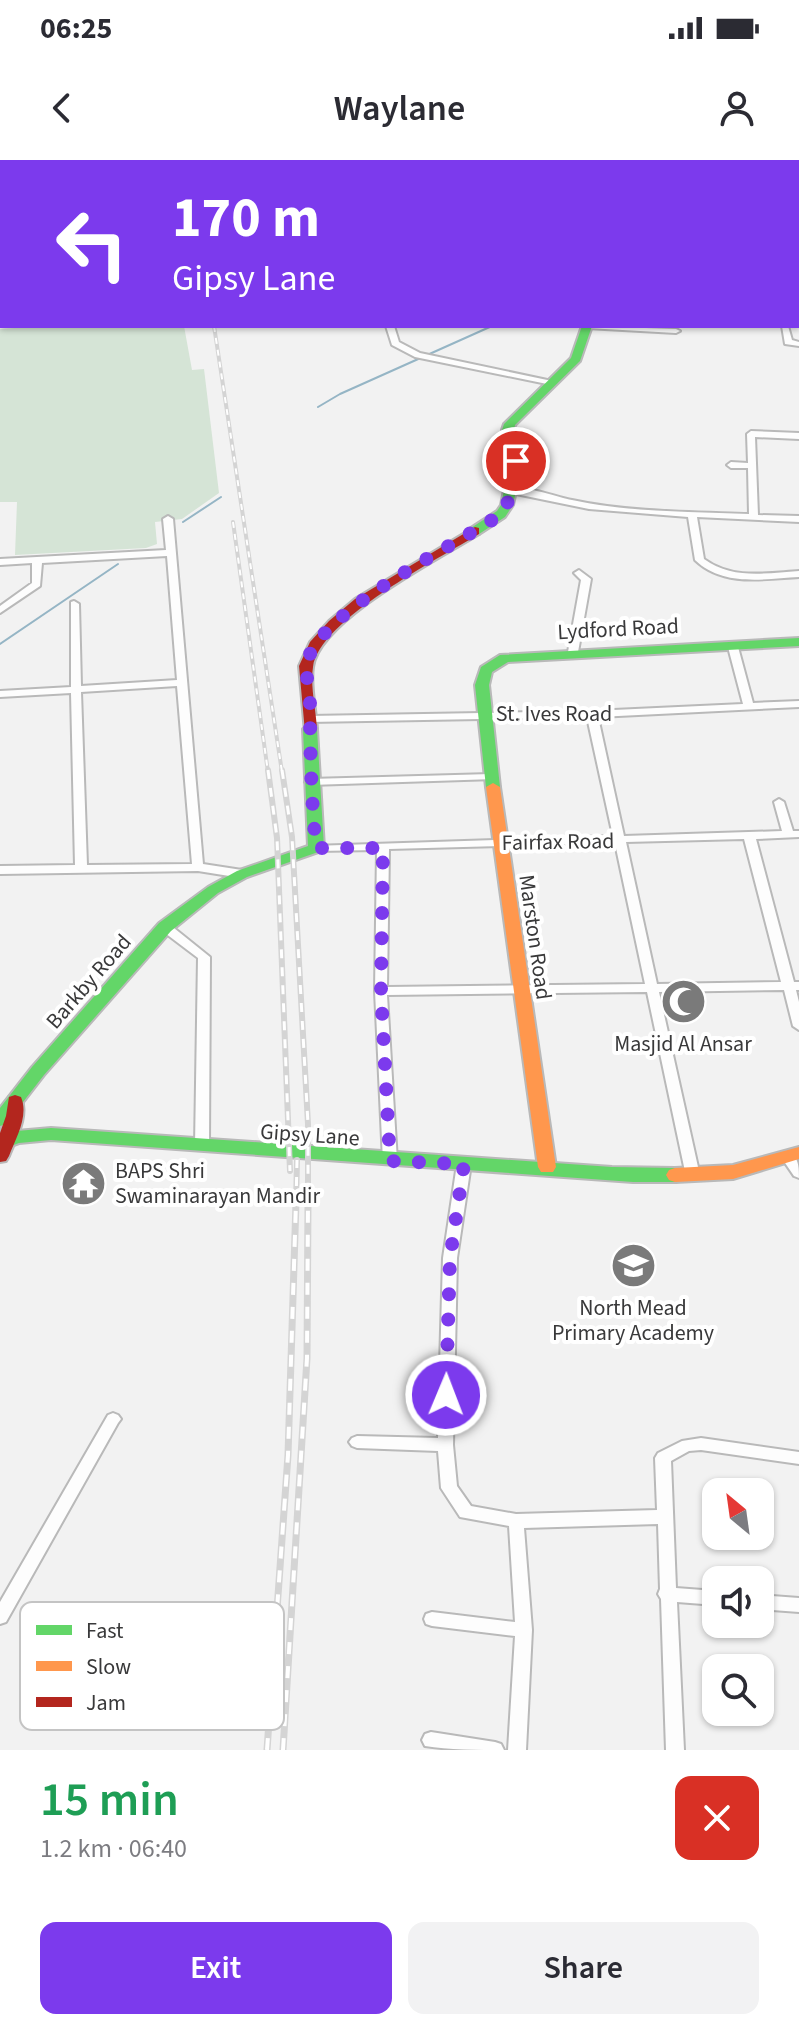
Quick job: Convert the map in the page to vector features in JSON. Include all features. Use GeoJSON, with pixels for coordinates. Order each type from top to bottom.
{"type":"FeatureCollection","features":[{"type":"Feature","properties":{"kind":"street"},"geometry":{"type":"LineString","coordinates":[[391,328],[395,343],[418,355],[552,383]]}},
{"type":"Feature","properties":{"kind":"street"},"geometry":{"type":"LineString","coordinates":[[316,848],[310,782],[310,693],[306,666],[320,637],[376,591],[501,514],[507,505],[516,461],[508,430],[513,419],[576,359],[586,328]]}},
{"type":"Feature","properties":{"kind":"street"},"geometry":{"type":"LineString","coordinates":[[623,328],[676,331]]}},
{"type":"Feature","properties":{"kind":"street"},"geometry":{"type":"LineString","coordinates":[[785,328],[788,342],[799,344]]}},
{"type":"Feature","properties":{"kind":"street"},"geometry":{"type":"LineString","coordinates":[[736,429],[751,434],[799,436]]}},
{"type":"Feature","properties":{"kind":"street"},"geometry":{"type":"LineString","coordinates":[[751,434],[754,517]]}},
{"type":"Feature","properties":{"kind":"street"},"geometry":{"type":"LineString","coordinates":[[731,465],[751,466]]}},
{"type":"Feature","properties":{"kind":"street"},"geometry":{"type":"LineString","coordinates":[[511,490],[540,492],[584,505],[692,515],[799,519]]}},
{"type":"Feature","properties":{"kind":"street"},"geometry":{"type":"LineString","coordinates":[[692,515],[700,560],[715,571],[739,577],[799,574]]}},
{"type":"Feature","properties":{"kind":"street"},"geometry":{"type":"LineString","coordinates":[[168,519],[202,868],[214,881],[213,890]]}},
{"type":"Feature","properties":{"kind":"street"},"geometry":{"type":"LineString","coordinates":[[0,562],[171,553]]}},
{"type":"Feature","properties":{"kind":"street"},"geometry":{"type":"LineString","coordinates":[[0,610],[37,584],[37,561]]}},
{"type":"Feature","properties":{"kind":"street"},"geometry":{"type":"LineString","coordinates":[[573,652],[586,579],[579,573]]}},
{"type":"Feature","properties":{"kind":"street"},"geometry":{"type":"LineString","coordinates":[[74,604],[81,869]]}},
{"type":"Feature","properties":{"kind":"street","name":"Lydford Road"},"geometry":{"type":"LineString","coordinates":[[484,713],[482,685],[486,670],[505,658],[799,642]]}},
{"type":"Feature","properties":{"kind":"street"},"geometry":{"type":"LineString","coordinates":[[733,647],[749,707]]}},
{"type":"Feature","properties":{"kind":"street"},"geometry":{"type":"LineString","coordinates":[[0,694],[182,683]]}},
{"type":"Feature","properties":{"kind":"street","name":"St. Ives Road"},"geometry":{"type":"LineString","coordinates":[[309,719],[484,713],[592,714],[799,704]]}},
{"type":"Feature","properties":{"kind":"street","name":"Marston Road"},"geometry":{"type":"LineString","coordinates":[[484,713],[499,842],[547,1167]]}},
{"type":"Feature","properties":{"kind":"street"},"geometry":{"type":"LineString","coordinates":[[592,714],[693,1176]]}},
{"type":"Feature","properties":{"kind":"street"},"geometry":{"type":"LineString","coordinates":[[310,782],[491,777]]}},
{"type":"Feature","properties":{"kind":"street"},"geometry":{"type":"LineString","coordinates":[[779,802],[794,834]]}},
{"type":"Feature","properties":{"kind":"street","name":"Fairfax Road"},"geometry":{"type":"LineString","coordinates":[[316,848],[794,834]]}},
{"type":"Feature","properties":{"kind":"street"},"geometry":{"type":"LineString","coordinates":[[749,835],[793,986],[799,1026]]}},
{"type":"Feature","properties":{"kind":"street","name":"Barkby Road"},"geometry":{"type":"LineString","coordinates":[[3,1138],[8,1111],[165,927],[213,890],[242,874],[316,848]]}},
{"type":"Feature","properties":{"kind":"street"},"geometry":{"type":"LineString","coordinates":[[383,848],[381,991],[390,1161]]}},
{"type":"Feature","properties":{"kind":"street"},"geometry":{"type":"LineString","coordinates":[[0,870],[202,868],[242,874]]}},
{"type":"Feature","properties":{"kind":"street"},"geometry":{"type":"LineString","coordinates":[[165,927],[204,957],[202,1146]]}},
{"type":"Feature","properties":{"kind":"street"},"geometry":{"type":"LineString","coordinates":[[381,991],[793,986]]}},
{"type":"Feature","properties":{"kind":"street"},"geometry":{"type":"LineString","coordinates":[[8,1111],[36,1134]]}},
{"type":"Feature","properties":{"kind":"street","name":"Gipsy Lane"},"geometry":{"type":"LineString","coordinates":[[3,1138],[36,1134],[390,1161],[547,1167],[629,1177],[733,1172],[793,1155]]}},
{"type":"Feature","properties":{"kind":"street"},"geometry":{"type":"LineString","coordinates":[[0,1156],[3,1138]]}},
{"type":"Feature","properties":{"kind":"street"},"geometry":{"type":"LineString","coordinates":[[793,1155],[799,1173]]}},
{"type":"Feature","properties":{"kind":"street"},"geometry":{"type":"LineString","coordinates":[[464,1164],[450,1258],[445,1445],[449,1488],[466,1512],[516,1521],[664,1517]]}},
{"type":"Feature","properties":{"kind":"street"},"geometry":{"type":"LineString","coordinates":[[0,1617],[113,1419]]}},
{"type":"Feature","properties":{"kind":"street"},"geometry":{"type":"LineString","coordinates":[[357,1442],[445,1445]]}},
{"type":"Feature","properties":{"kind":"street"},"geometry":{"type":"LineString","coordinates":[[675,1750],[666,1594],[663,1458],[671,1451],[701,1444],[799,1458]]}},
{"type":"Feature","properties":{"kind":"street"},"geometry":{"type":"LineString","coordinates":[[516,1521],[524,1630],[517,1750]]}},
{"type":"Feature","properties":{"kind":"street"},"geometry":{"type":"LineString","coordinates":[[666,1594],[702,1597]]}},
{"type":"Feature","properties":{"kind":"street"},"geometry":{"type":"LineString","coordinates":[[774,1603],[799,1605]]}},
{"type":"Feature","properties":{"kind":"street"},"geometry":{"type":"LineString","coordinates":[[432,1619],[524,1630]]}},
{"type":"Feature","properties":{"kind":"street"},"geometry":{"type":"LineString","coordinates":[[431,1740],[495,1750]]}},
{"type":"Feature","properties":{"kind":"green space"},"geometry":{"type":"Polygon","coordinates":[[[184,328],[192,370],[204,369],[219,493],[182,519],[155,522],[157,544],[146,548],[15,555],[17,502],[0,502],[0,329],[184,328]]]}},
{"type":"Feature","properties":{"kind":"waterway"},"geometry":{"type":"LineString","coordinates":[[318,407],[340,394],[488,328]]}},
{"type":"Feature","properties":{"kind":"waterway"},"geometry":{"type":"LineString","coordinates":[[183,522],[221,497]]}},
{"type":"Feature","properties":{"kind":"waterway"},"geometry":{"type":"LineString","coordinates":[[0,644],[118,564]]}},
{"type":"Feature","properties":{"kind":"railway"},"geometry":{"type":"LineString","coordinates":[[214,328],[282,772]]}},
{"type":"Feature","properties":{"kind":"railway"},"geometry":{"type":"LineString","coordinates":[[233,522],[268,772]]}},
{"type":"Feature","properties":{"kind":"railway"},"geometry":{"type":"LineString","coordinates":[[268,770],[277,838],[290,1171]]}},
{"type":"Feature","properties":{"kind":"railway"},"geometry":{"type":"LineString","coordinates":[[282,770],[292,837],[308,1124],[308,1202]]}},
{"type":"Feature","properties":{"kind":"railway"},"geometry":{"type":"LineString","coordinates":[[296,1204],[297,1160]]}},
{"type":"Feature","properties":{"kind":"railway"},"geometry":{"type":"LineString","coordinates":[[278,1602],[288,1455],[296,1202]]}},
{"type":"Feature","properties":{"kind":"railway"},"geometry":{"type":"LineString","coordinates":[[283,1750],[307,1358],[308,1202]]}},
{"type":"Feature","properties":{"kind":"railway"},"geometry":{"type":"LineString","coordinates":[[267,1750],[268,1730]]}},
{"type":"Feature","properties":{"kind":"traffic: fast"},"geometry":{"type":"LineString","coordinates":[[475,531],[501,514],[507,505],[516,461],[508,430],[510,424],[576,359],[586,328]]}},
{"type":"Feature","properties":{"kind":"traffic: fast"},"geometry":{"type":"LineString","coordinates":[[493,787],[482,685],[486,670],[505,658],[799,642]]}},
{"type":"Feature","properties":{"kind":"traffic: fast"},"geometry":{"type":"LineString","coordinates":[[0,1120],[38,1071],[165,927],[213,890],[242,874],[316,848],[310,729]]}},
{"type":"Feature","properties":{"kind":"traffic: fast"},"geometry":{"type":"LineString","coordinates":[[0,1144],[17,1137],[51,1134],[612,1174],[675,1175]]}},
{"type":"Feature","properties":{"kind":"traffic: slow"},"geometry":{"type":"LineString","coordinates":[[493,787],[547,1167]]}},
{"type":"Feature","properties":{"kind":"traffic: slow"},"geometry":{"type":"LineString","coordinates":[[675,1175],[733,1172],[799,1153]]}},
{"type":"Feature","properties":{"kind":"traffic: jam"},"geometry":{"type":"LineString","coordinates":[[310,729],[306,666],[315,645],[360,602],[475,531]]}},
{"type":"Feature","properties":{"kind":"traffic: jam"},"geometry":{"type":"LineString","coordinates":[[0,1156],[15,1116],[15,1101]]}},
{"type":"Feature","properties":{"kind":"place","name":"Masjid Al Ansar"},"geometry":{"type":"Point","coordinates":[683,1002]}},
{"type":"Feature","properties":{"kind":"place","name":"BAPS Shri Swaminarayan Mandir"},"geometry":{"type":"Point","coordinates":[84,1183]}},
{"type":"Feature","properties":{"kind":"place","name":"North Mead Primary Academy"},"geometry":{"type":"Point","coordinates":[633,1266]}},
{"type":"Feature","properties":{"kind":"route"},"geometry":{"type":"LineString","coordinates":[[446,1395],[450,1258],[464,1164],[390,1161],[381,991],[383,848],[316,848],[310,782],[310,693],[306,666],[320,637],[354,608],[402,574],[501,514],[507,505],[516,461]]}}]}
